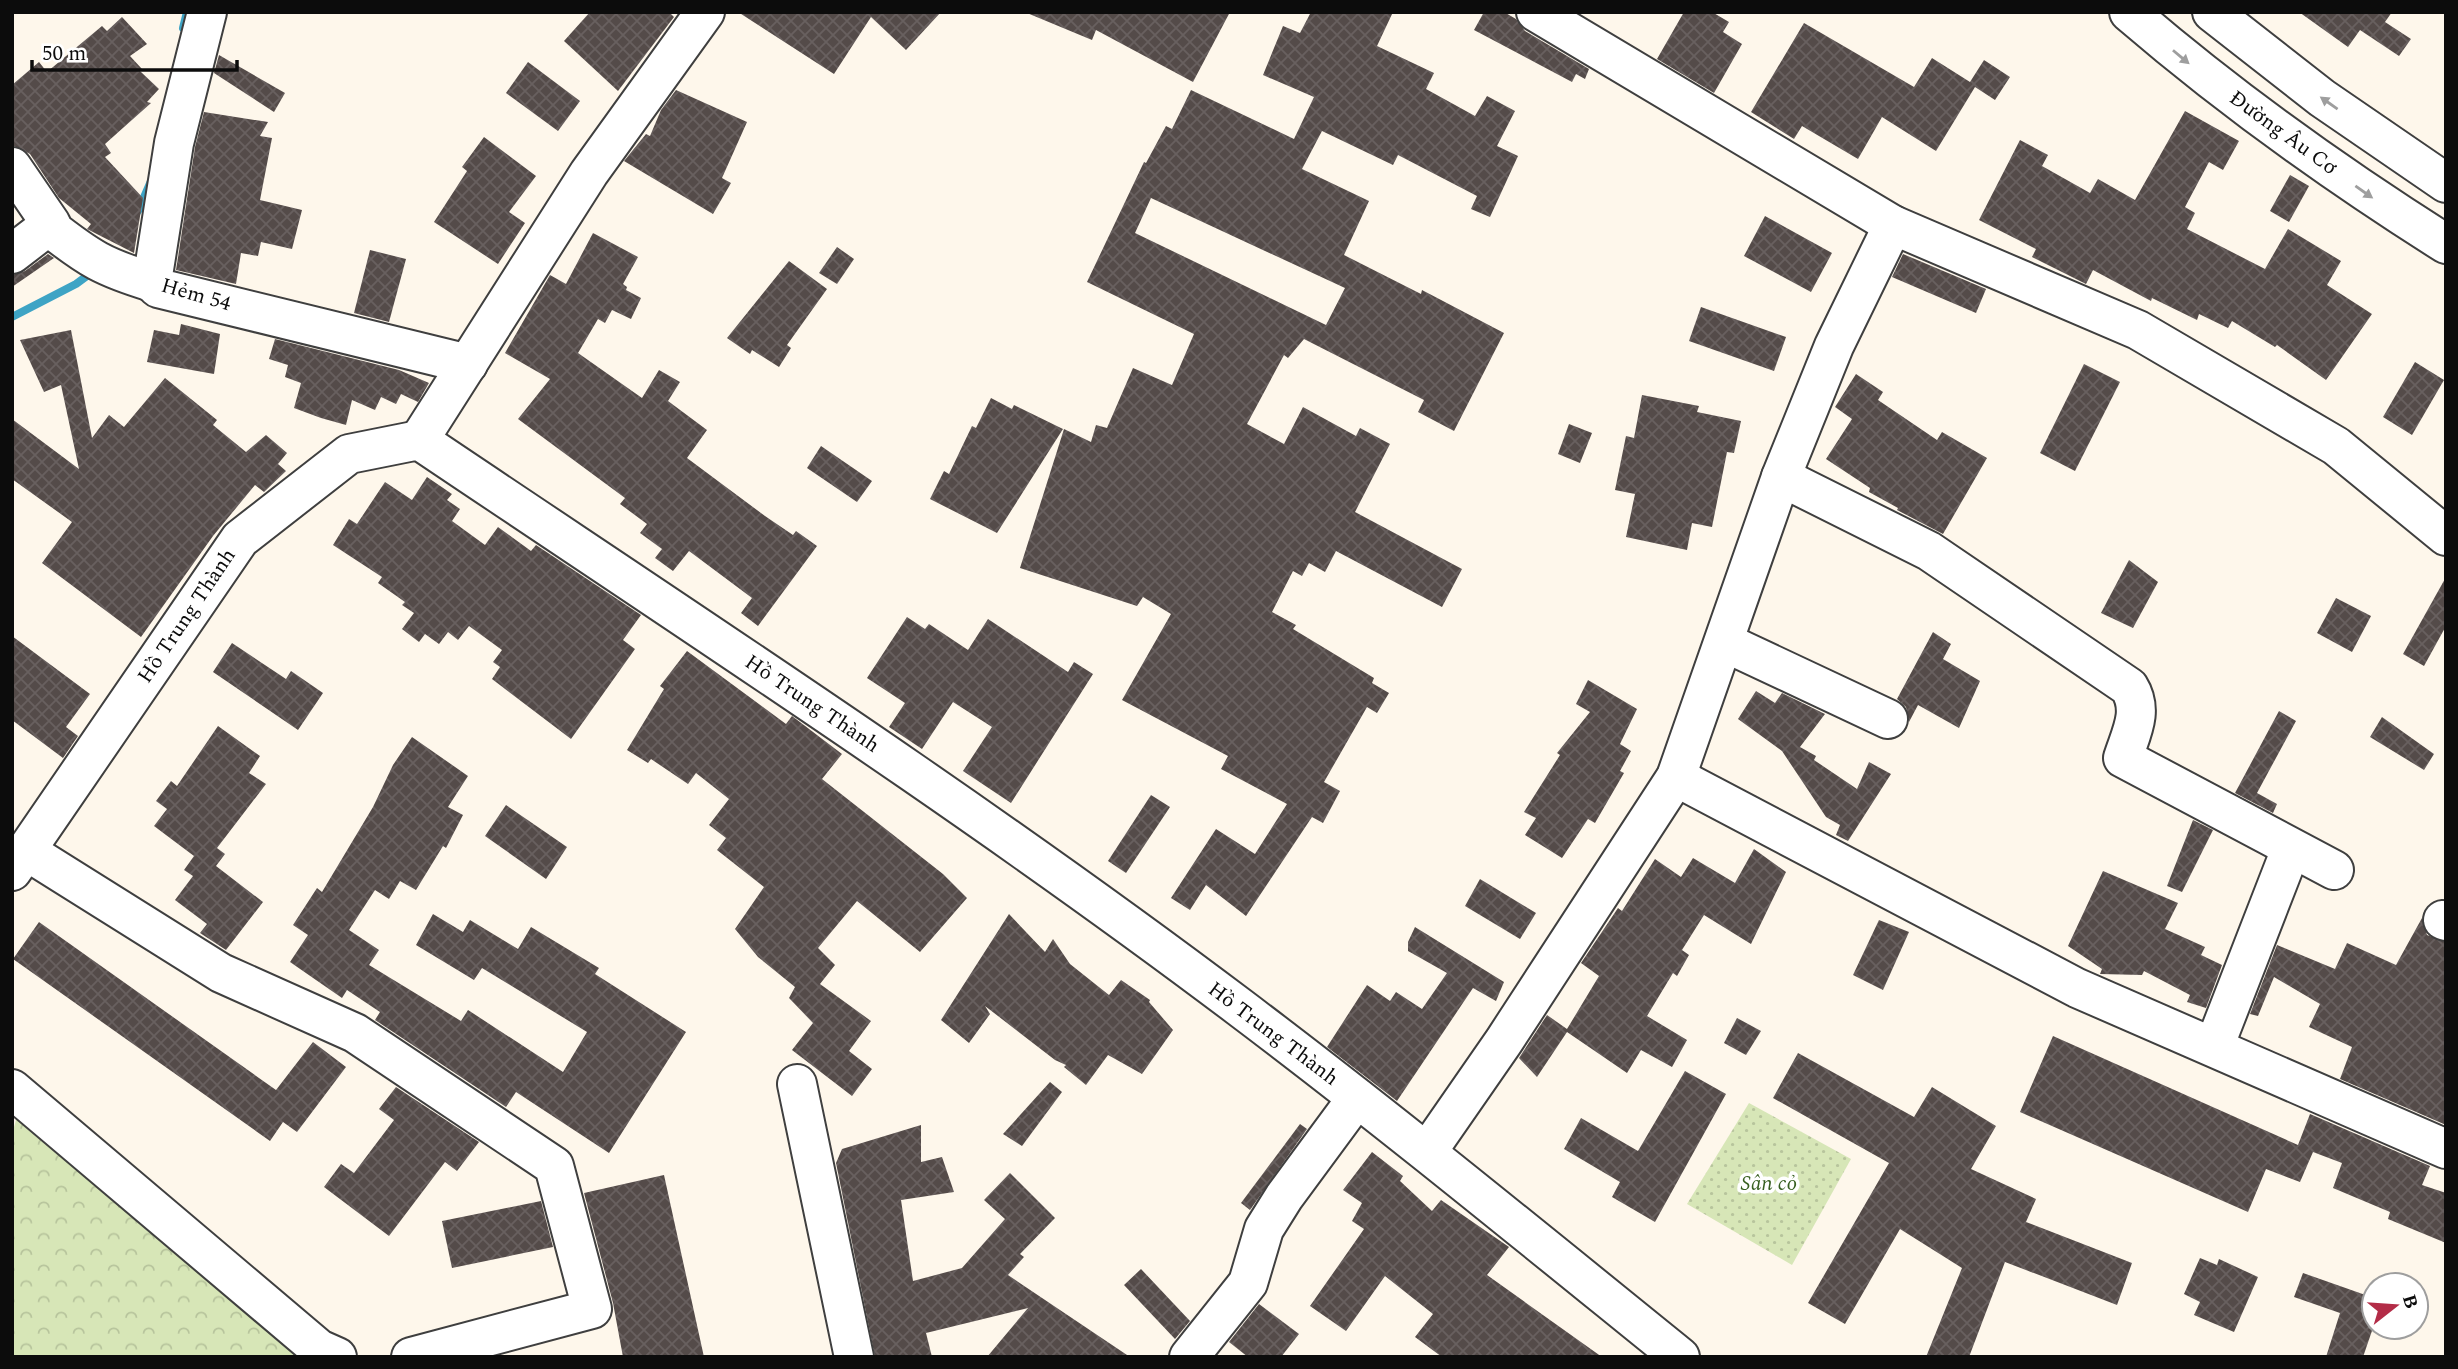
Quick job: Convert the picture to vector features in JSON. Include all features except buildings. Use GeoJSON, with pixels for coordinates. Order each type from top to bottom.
{"type":"FeatureCollection","features":[{"type":"Feature","properties":{"kind":"street","name":"Hẻm 54"},"geometry":{"type":"LineString","coordinates":[[207,12],[174,143],[152,282],[158,288],[468,364]]}},
{"type":"Feature","properties":{"kind":"street"},"geometry":{"type":"LineString","coordinates":[[1536,12],[1893,225],[2138,330],[2336,446],[2446,536]]}},
{"type":"Feature","properties":{"kind":"street","name":"Đường Âu Cơ"},"geometry":{"type":"LineString","coordinates":[[2129,12],[2188,63],[2276,130],[2376,200],[2446,244]]}},
{"type":"Feature","properties":{"kind":"street"},"geometry":{"type":"LineString","coordinates":[[2213,12],[2322,98],[2446,183]]}},
{"type":"Feature","properties":{"kind":"street"},"geometry":{"type":"LineString","coordinates":[[419,440],[589,173],[701,14]]}},
{"type":"Feature","properties":{"kind":"street"},"geometry":{"type":"LineString","coordinates":[[12,167],[50,218],[49,227],[12,254]]}},
{"type":"Feature","properties":{"kind":"street"},"geometry":{"type":"LineString","coordinates":[[1427,1152],[1504,1041],[1676,777],[1781,477],[1834,346],[1893,225]]}},
{"type":"Feature","properties":{"kind":"street"},"geometry":{"type":"LineString","coordinates":[[49,227],[99,265],[152,282]]}},
{"type":"Feature","properties":{"kind":"street","name":"Hồ Trung Thành"},"geometry":{"type":"LineString","coordinates":[[20,861],[240,539],[349,454],[419,440],[838,720],[1215,989],[1427,1152],[1680,1357]]}},
{"type":"Feature","properties":{"kind":"street"},"geometry":{"type":"LineString","coordinates":[[1781,477],[1929,551],[2129,687],[2138,700],[2138,713],[2123,758],[2334,870]]}},
{"type":"Feature","properties":{"kind":"street"},"geometry":{"type":"LineString","coordinates":[[1724,642],[1888,719]]}},
{"type":"Feature","properties":{"kind":"street"},"geometry":{"type":"LineString","coordinates":[[1676,777],[2077,988],[2446,1149]]}},
{"type":"Feature","properties":{"kind":"street"},"geometry":{"type":"LineString","coordinates":[[2214,1046],[2291,849]]}},
{"type":"Feature","properties":{"kind":"street"},"geometry":{"type":"LineString","coordinates":[[20,861],[221,973],[355,1033],[554,1166],[592,1309],[411,1357]]}},
{"type":"Feature","properties":{"kind":"street"},"geometry":{"type":"LineString","coordinates":[[797,1084],[854,1357]]}},
{"type":"Feature","properties":{"kind":"street"},"geometry":{"type":"LineString","coordinates":[[12,1090],[319,1349],[337,1357]]}},
{"type":"Feature","properties":{"kind":"street"},"geometry":{"type":"LineString","coordinates":[[1189,1357],[1248,1283],[1264,1229],[1284,1197],[1357,1098]]}},
{"type":"Feature","properties":{"kind":"green space"},"geometry":{"type":"Polygon","coordinates":[[[23,1096],[317,1357],[12,1357],[12,1134],[23,1096]]]}},
{"type":"Feature","properties":{"kind":"green space","name":"Sân cỏ"},"geometry":{"type":"Polygon","coordinates":[[[1749,1103],[1851,1159],[1792,1265],[1687,1204],[1749,1103]]]}},
{"type":"Feature","properties":{"kind":"waterway"},"geometry":{"type":"LineString","coordinates":[[183,28],[187,12]]}},
{"type":"Feature","properties":{"kind":"waterway"},"geometry":{"type":"LineString","coordinates":[[138,211],[151,181]]}},
{"type":"Feature","properties":{"kind":"waterway"},"geometry":{"type":"LineString","coordinates":[[12,317],[76,284],[95,270]]}}]}
